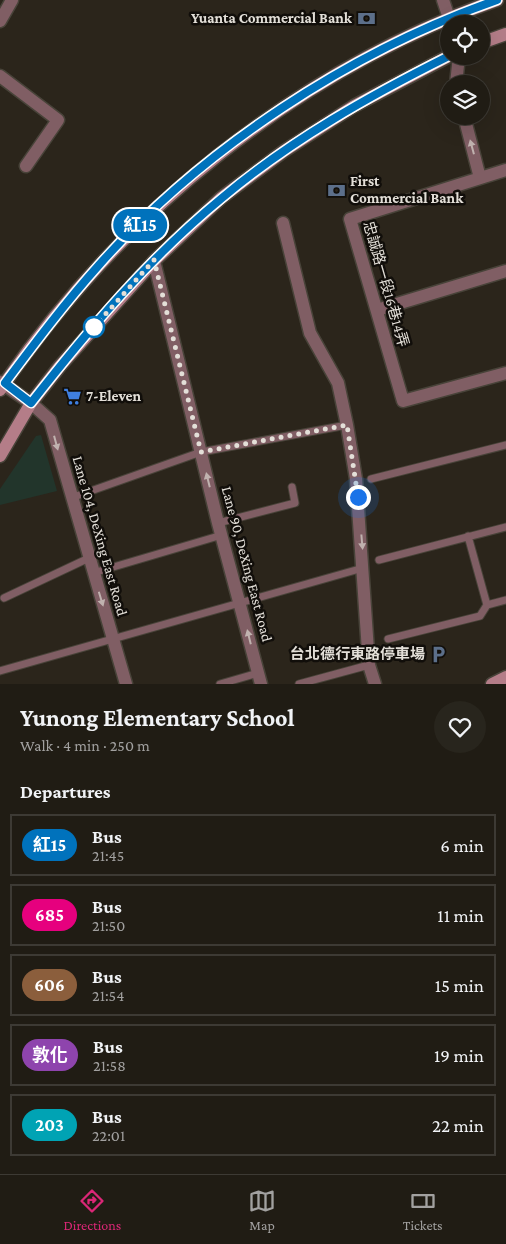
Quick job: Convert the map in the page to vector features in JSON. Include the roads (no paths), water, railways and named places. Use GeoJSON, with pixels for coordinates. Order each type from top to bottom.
{"type":"FeatureCollection","features":[{"type":"Feature","properties":{"kind":"street"},"geometry":{"type":"LineString","coordinates":[[0,21],[12,0]]}},
{"type":"Feature","properties":{"kind":"street"},"geometry":{"type":"LineString","coordinates":[[442,0],[448,15]]}},
{"type":"Feature","properties":{"kind":"street"},"geometry":{"type":"LineString","coordinates":[[462,15],[497,0]]}},
{"type":"Feature","properties":{"kind":"street"},"geometry":{"type":"LineString","coordinates":[[2,385],[38,338],[100,264],[162,202],[222,153],[281,110],[348,68],[440,25]]}},
{"type":"Feature","properties":{"kind":"street"},"geometry":{"type":"LineString","coordinates":[[490,40],[506,34]]}},
{"type":"Feature","properties":{"kind":"street"},"geometry":{"type":"LineString","coordinates":[[0,456],[31,403],[60,366],[154,260],[221,198],[284,151],[354,106],[440,61]]}},
{"type":"Feature","properties":{"kind":"street"},"geometry":{"type":"LineString","coordinates":[[0,76],[58,120],[26,166]]}},
{"type":"Feature","properties":{"kind":"street"},"geometry":{"type":"LineString","coordinates":[[466,125],[480,178]]}},
{"type":"Feature","properties":{"kind":"street","name":"忠誠路一段16巷14弄"},"geometry":{"type":"LineString","coordinates":[[506,170],[350,219],[404,401],[506,373]]}},
{"type":"Feature","properties":{"kind":"street"},"geometry":{"type":"LineString","coordinates":[[283,223],[310,333],[338,383],[347,425],[356,479],[364,567],[369,665],[375,684]]}},
{"type":"Feature","properties":{"kind":"street","name":"Lane 90, DeXing East Road"},"geometry":{"type":"LineString","coordinates":[[154,260],[220,529],[241,601],[260,678]]}},
{"type":"Feature","properties":{"kind":"street"},"geometry":{"type":"LineString","coordinates":[[377,310],[506,271]]}},
{"type":"Feature","properties":{"kind":"street","name":"Lane 104, DeXing East Road"},"geometry":{"type":"LineString","coordinates":[[2,385],[31,403],[50,420],[88,558],[126,684]]}},
{"type":"Feature","properties":{"kind":"street"},"geometry":{"type":"LineString","coordinates":[[492,684],[506,677]]}},
{"type":"Feature","properties":{"kind":"lane"},"geometry":{"type":"LineString","coordinates":[[71,498],[201,452],[347,425]]}},
{"type":"Feature","properties":{"kind":"lane"},"geometry":{"type":"LineString","coordinates":[[371,479],[506,445]]}},
{"type":"Feature","properties":{"kind":"lane"},"geometry":{"type":"LineString","coordinates":[[94,573],[295,503],[292,487]]}},
{"type":"Feature","properties":{"kind":"lane"},"geometry":{"type":"LineString","coordinates":[[379,560],[506,527]]}},
{"type":"Feature","properties":{"kind":"lane"},"geometry":{"type":"LineString","coordinates":[[468,536],[487,605]]}},
{"type":"Feature","properties":{"kind":"lane"},"geometry":{"type":"LineString","coordinates":[[4,598],[88,558]]}},
{"type":"Feature","properties":{"kind":"lane"},"geometry":{"type":"LineString","coordinates":[[0,671],[364,567]]}},
{"type":"Feature","properties":{"kind":"lane"},"geometry":{"type":"LineString","coordinates":[[388,639],[480,616],[487,605],[506,600]]}},
{"type":"Feature","properties":{"kind":"lane"},"geometry":{"type":"LineString","coordinates":[[299,684],[369,665]]}},
{"type":"Feature","properties":{"kind":"lane"},"geometry":{"type":"LineString","coordinates":[[220,684],[260,678]]}},
{"type":"Feature","properties":{"kind":"place","name":"Yuanta Commercial Bank"},"geometry":{"type":"Point","coordinates":[366,18]}},
{"type":"Feature","properties":{"kind":"place","name":"First Commercial Bank"},"geometry":{"type":"Point","coordinates":[336,190]}},
{"type":"Feature","properties":{"kind":"place","name":"7-Eleven"},"geometry":{"type":"Point","coordinates":[72,396]}},
{"type":"Feature","properties":{"kind":"place","name":"台北德行東路停車場"},"geometry":{"type":"Point","coordinates":[439,654]}}]}
